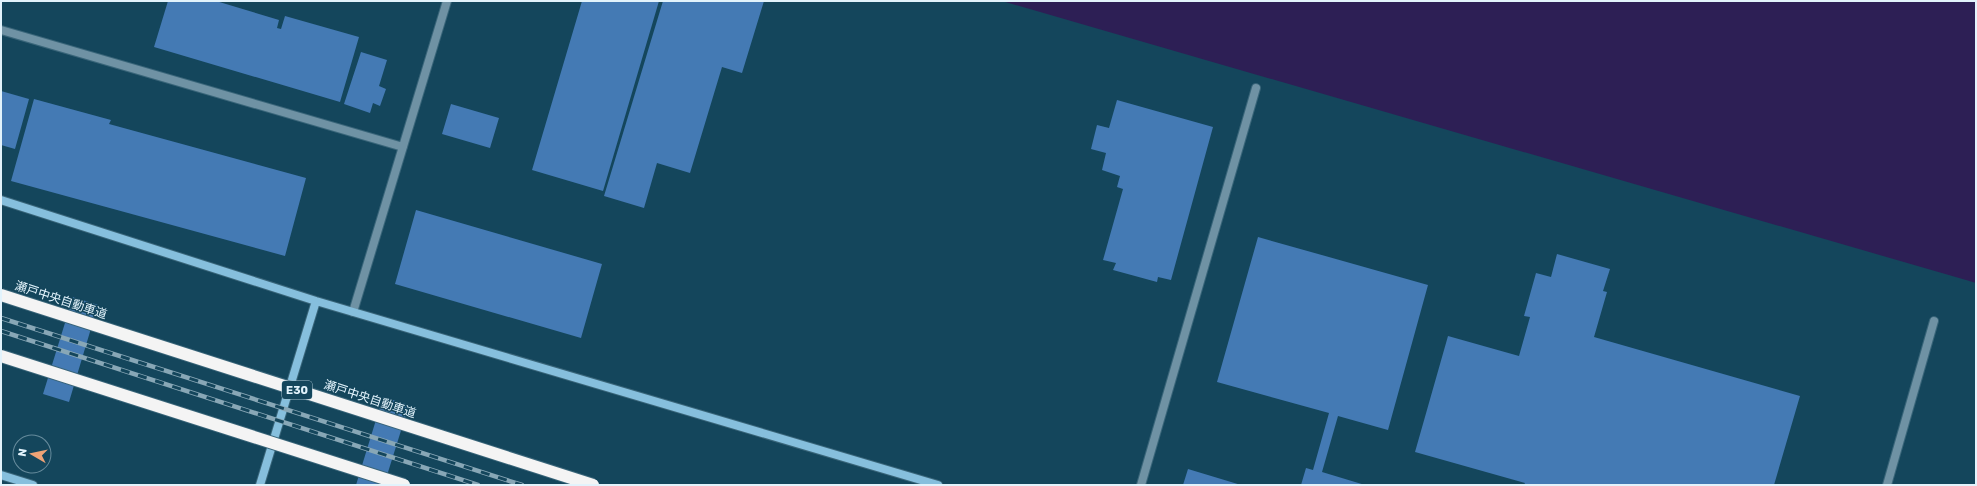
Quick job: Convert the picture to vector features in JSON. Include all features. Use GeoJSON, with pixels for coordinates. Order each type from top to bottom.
{"type":"FeatureCollection","features":[{"type":"Feature","properties":{"kind":"highway","name":"瀬戸中央自動車道"},"geometry":{"type":"LineString","coordinates":[[1,295],[593,485]]}},
{"type":"Feature","properties":{"kind":"highway"},"geometry":{"type":"LineString","coordinates":[[1,356],[404,485]]}},
{"type":"Feature","properties":{"kind":"street"},"geometry":{"type":"LineString","coordinates":[[1,200],[316,301],[938,485]]}},
{"type":"Feature","properties":{"kind":"street"},"geometry":{"type":"LineString","coordinates":[[260,485],[316,301]]}},
{"type":"Feature","properties":{"kind":"street"},"geometry":{"type":"LineString","coordinates":[[1,474],[34,485]]}},
{"type":"Feature","properties":{"kind":"lane"},"geometry":{"type":"LineString","coordinates":[[353,312],[447,1]]}},
{"type":"Feature","properties":{"kind":"lane"},"geometry":{"type":"LineString","coordinates":[[1,30],[403,147]]}},
{"type":"Feature","properties":{"kind":"lane"},"geometry":{"type":"LineString","coordinates":[[1141,485],[1256,88]]}},
{"type":"Feature","properties":{"kind":"lane"},"geometry":{"type":"LineString","coordinates":[[1887,485],[1934,321]]}},
{"type":"Feature","properties":{"kind":"shaded area"},"geometry":{"type":"Polygon","coordinates":[[[1002,1],[1976,1],[1976,283],[1966,280],[1002,1]]]}},
{"type":"Feature","properties":{"kind":"building"},"geometry":{"type":"Polygon","coordinates":[[[168,1],[216,1],[279,20],[277,28],[281,29],[285,16],[359,37],[340,102],[154,47],[168,1]]]}},
{"type":"Feature","properties":{"kind":"building"},"geometry":{"type":"Polygon","coordinates":[[[582,1],[659,1],[603,191],[532,170],[582,1]]]}},
{"type":"Feature","properties":{"kind":"building"},"geometry":{"type":"Polygon","coordinates":[[[663,1],[764,1],[742,73],[722,67],[690,173],[657,163],[644,208],[604,196],[663,1]]]}},
{"type":"Feature","properties":{"kind":"building"},"geometry":{"type":"Polygon","coordinates":[[[361,52],[387,60],[379,86],[386,89],[380,106],[373,103],[370,113],[344,104],[361,52]]]}},
{"type":"Feature","properties":{"kind":"building"},"geometry":{"type":"Polygon","coordinates":[[[1,91],[29,99],[15,149],[1,145],[1,91]]]}},
{"type":"Feature","properties":{"kind":"building"},"geometry":{"type":"Polygon","coordinates":[[[34,99],[111,120],[109,124],[306,178],[285,256],[11,181],[34,99]]]}},
{"type":"Feature","properties":{"kind":"building"},"geometry":{"type":"Polygon","coordinates":[[[1117,100],[1213,127],[1171,280],[1158,277],[1157,282],[1113,270],[1116,263],[1103,260],[1123,189],[1117,187],[1120,176],[1102,170],[1106,153],[1091,149],[1097,125],[1109,128],[1117,100]]]}},
{"type":"Feature","properties":{"kind":"building"},"geometry":{"type":"Polygon","coordinates":[[[451,104],[499,118],[490,148],[442,134],[451,104]]]}},
{"type":"Feature","properties":{"kind":"building"},"geometry":{"type":"Polygon","coordinates":[[[416,210],[602,264],[581,338],[395,284],[416,210]]]}},
{"type":"Feature","properties":{"kind":"building"},"geometry":{"type":"Polygon","coordinates":[[[1258,237],[1428,285],[1388,430],[1338,416],[1322,472],[1365,485],[1301,485],[1306,468],[1313,470],[1329,413],[1217,382],[1258,237]]]}},
{"type":"Feature","properties":{"kind":"building"},"geometry":{"type":"Polygon","coordinates":[[[1557,254],[1610,269],[1603,291],[1607,292],[1594,337],[1800,396],[1774,485],[1524,485],[1525,483],[1415,452],[1448,336],[1519,356],[1530,317],[1524,316],[1536,273],[1551,277],[1557,254]]]}},
{"type":"Feature","properties":{"kind":"building"},"geometry":{"type":"Polygon","coordinates":[[[73,297],[98,305],[69,402],[43,394],[73,297]]]}},
{"type":"Feature","properties":{"kind":"building"},"geometry":{"type":"Polygon","coordinates":[[[383,397],[409,405],[384,485],[356,485],[383,397]]]}},
{"type":"Feature","properties":{"kind":"building"},"geometry":{"type":"Polygon","coordinates":[[[1188,469],[1241,485],[1183,485],[1188,469]]]}},
{"type":"Feature","properties":{"kind":"railway"},"geometry":{"type":"LineString","coordinates":[[1,318],[522,485]]}},
{"type":"Feature","properties":{"kind":"railway"},"geometry":{"type":"LineString","coordinates":[[1,331],[478,485]]}}]}
